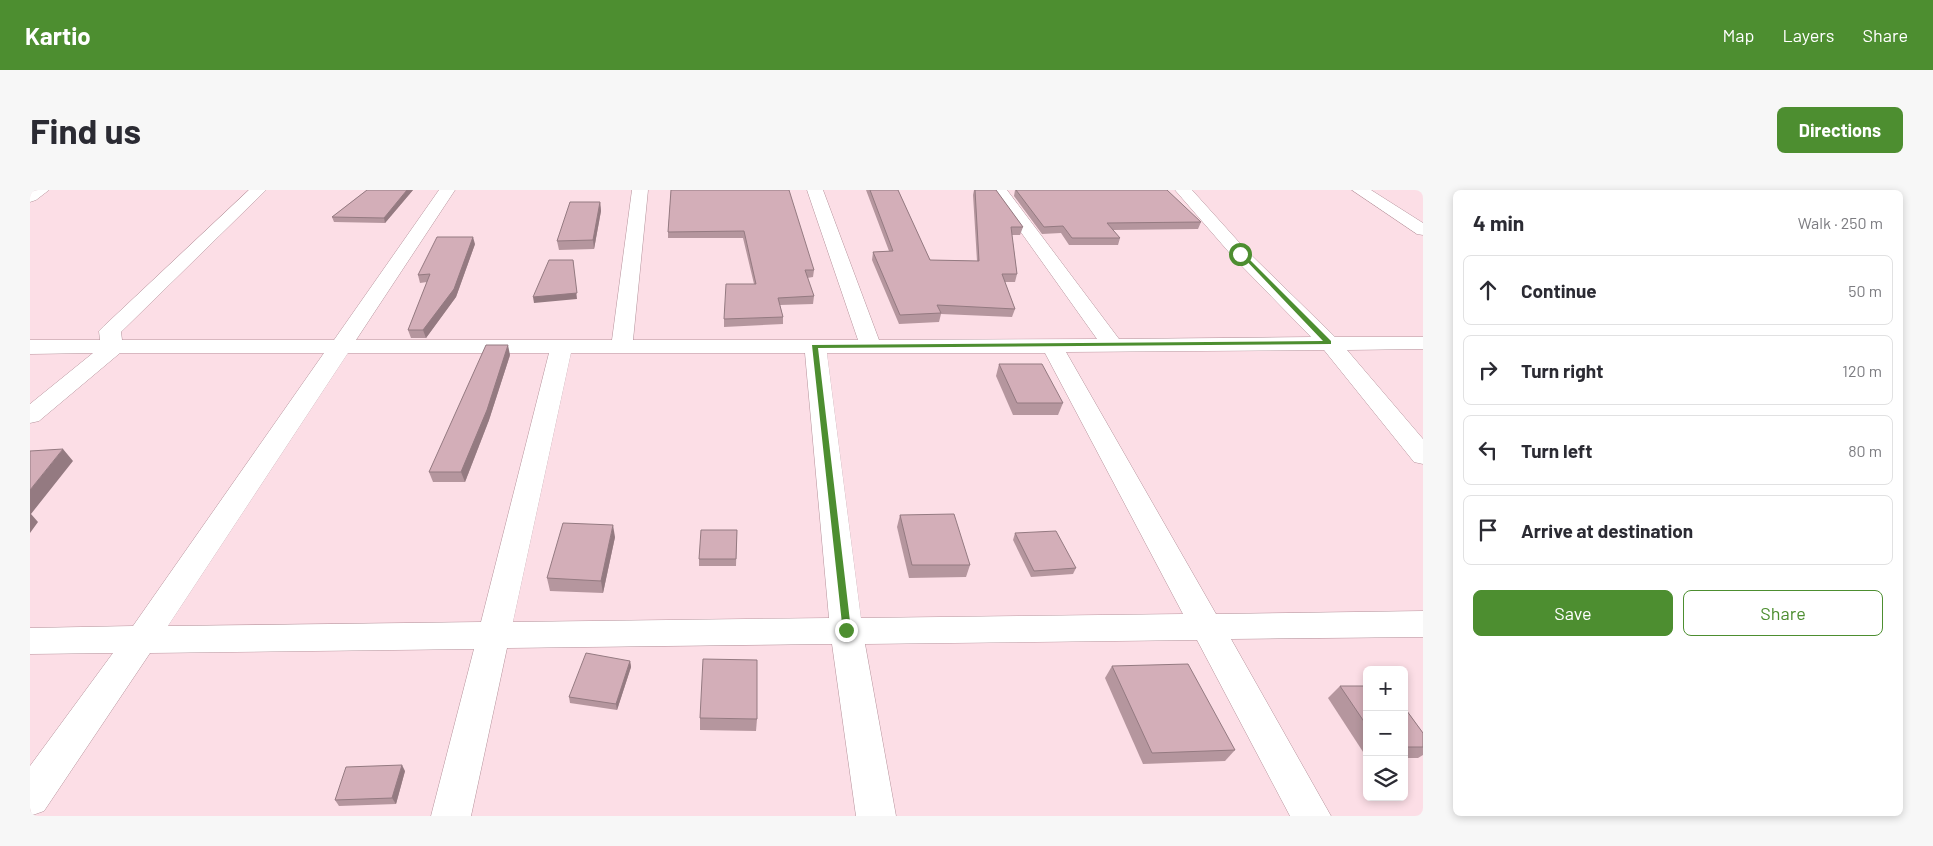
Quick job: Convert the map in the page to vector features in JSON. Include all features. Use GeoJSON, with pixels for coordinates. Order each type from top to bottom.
{"type":"FeatureCollection","features":[{"type":"Feature","properties":{"kind":"street"},"geometry":{"type":"LineString","coordinates":[[30,197],[41,190]]}},
{"type":"Feature","properties":{"kind":"street"},"geometry":{"type":"LineString","coordinates":[[112,348],[110,330],[258,190]]}},
{"type":"Feature","properties":{"kind":"street"},"geometry":{"type":"LineString","coordinates":[[30,798],[142,639],[447,190]]}},
{"type":"Feature","properties":{"kind":"street"},"geometry":{"type":"LineString","coordinates":[[622,346],[640,190]]}},
{"type":"Feature","properties":{"kind":"street"},"geometry":{"type":"LineString","coordinates":[[815,190],[871,346]]}},
{"type":"Feature","properties":{"kind":"street"},"geometry":{"type":"LineString","coordinates":[[999,190],[1113,346]]}},
{"type":"Feature","properties":{"kind":"street"},"geometry":{"type":"LineString","coordinates":[[1183,190],[1240,254],[1329,342],[1423,456]]}},
{"type":"Feature","properties":{"kind":"street"},"geometry":{"type":"LineString","coordinates":[[1360,190],[1423,230]]}},
{"type":"Feature","properties":{"kind":"street"},"geometry":{"type":"LineString","coordinates":[[30,347],[1113,346],[1329,342],[1423,343]]}},
{"type":"Feature","properties":{"kind":"street"},"geometry":{"type":"LineString","coordinates":[[451,816],[562,346]]}},
{"type":"Feature","properties":{"kind":"street"},"geometry":{"type":"LineString","coordinates":[[815,346],[846,630],[876,816]]}},
{"type":"Feature","properties":{"kind":"street"},"geometry":{"type":"LineString","coordinates":[[1052,346],[1311,816]]}},
{"type":"Feature","properties":{"kind":"street"},"geometry":{"type":"LineString","coordinates":[[30,416],[112,348]]}},
{"type":"Feature","properties":{"kind":"street"},"geometry":{"type":"LineString","coordinates":[[30,641],[1423,624]]}},
{"type":"Feature","properties":{"kind":"building"},"geometry":{"type":"Polygon","coordinates":[[[367,190],[407,190],[384,218],[332,217],[367,190]]]}},
{"type":"Feature","properties":{"kind":"building"},"geometry":{"type":"Polygon","coordinates":[[[671,190],[789,190],[814,270],[805,270],[814,296],[778,298],[783,317],[724,319],[726,284],[756,284],[744,231],[668,232],[671,190]]]}},
{"type":"Feature","properties":{"kind":"building"},"geometry":{"type":"Polygon","coordinates":[[[870,190],[898,190],[930,260],[979,261],[975,190],[996,190],[1023,227],[1011,227],[1017,274],[1002,274],[1015,309],[937,305],[941,313],[900,315],[873,252],[893,251],[870,190]]]}},
{"type":"Feature","properties":{"kind":"building"},"geometry":{"type":"Polygon","coordinates":[[[1016,190],[1167,190],[1201,222],[1107,223],[1120,238],[1072,238],[1063,226],[1044,227],[1016,190]]]}},
{"type":"Feature","properties":{"kind":"building"},"geometry":{"type":"Polygon","coordinates":[[[570,202],[600,202],[593,240],[557,241],[570,202]]]}},
{"type":"Feature","properties":{"kind":"building"},"geometry":{"type":"Polygon","coordinates":[[[437,237],[473,237],[454,289],[423,330],[408,330],[430,274],[418,275],[437,237]]]}},
{"type":"Feature","properties":{"kind":"building"},"geometry":{"type":"Polygon","coordinates":[[[549,260],[573,260],[577,293],[533,297],[549,260]]]}},
{"type":"Feature","properties":{"kind":"building"},"geometry":{"type":"Polygon","coordinates":[[[486,345],[508,345],[487,410],[461,472],[429,472],[486,345]]]}},
{"type":"Feature","properties":{"kind":"building"},"geometry":{"type":"Polygon","coordinates":[[[999,364],[1042,364],[1063,403],[1017,403],[999,364]]]}},
{"type":"Feature","properties":{"kind":"building"},"geometry":{"type":"Polygon","coordinates":[[[63,449],[30,490],[30,451],[63,449]]]}},
{"type":"Feature","properties":{"kind":"building"},"geometry":{"type":"Polygon","coordinates":[[[954,514],[970,565],[912,565],[900,515],[954,514]]]}},
{"type":"Feature","properties":{"kind":"building"},"geometry":{"type":"Polygon","coordinates":[[[563,523],[613,525],[601,581],[547,578],[563,523]]]}},
{"type":"Feature","properties":{"kind":"building"},"geometry":{"type":"Polygon","coordinates":[[[701,530],[737,530],[736,559],[699,559],[701,530]]]}},
{"type":"Feature","properties":{"kind":"building"},"geometry":{"type":"Polygon","coordinates":[[[1056,531],[1076,568],[1034,571],[1015,533],[1056,531]]]}},
{"type":"Feature","properties":{"kind":"building"},"geometry":{"type":"Polygon","coordinates":[[[586,653],[630,661],[616,704],[569,697],[586,653]]]}},
{"type":"Feature","properties":{"kind":"building"},"geometry":{"type":"Polygon","coordinates":[[[703,659],[757,660],[757,719],[700,718],[703,659]]]}},
{"type":"Feature","properties":{"kind":"building"},"geometry":{"type":"Polygon","coordinates":[[[1188,664],[1235,750],[1152,753],[1112,666],[1188,664]]]}},
{"type":"Feature","properties":{"kind":"building"},"geometry":{"type":"Polygon","coordinates":[[[1340,686],[1363,686],[1363,720],[1340,686]]]}},
{"type":"Feature","properties":{"kind":"building"},"geometry":{"type":"Polygon","coordinates":[[[1408,712],[1423,733],[1423,747],[1408,747],[1408,712]]]}},
{"type":"Feature","properties":{"kind":"building"},"geometry":{"type":"Polygon","coordinates":[[[402,765],[392,798],[335,800],[346,767],[402,765]]]}},
{"type":"Feature","properties":{"kind":"route"},"geometry":{"type":"LineString","coordinates":[[846,630],[815,346],[1113,346],[1329,342],[1240,254]]}}]}
